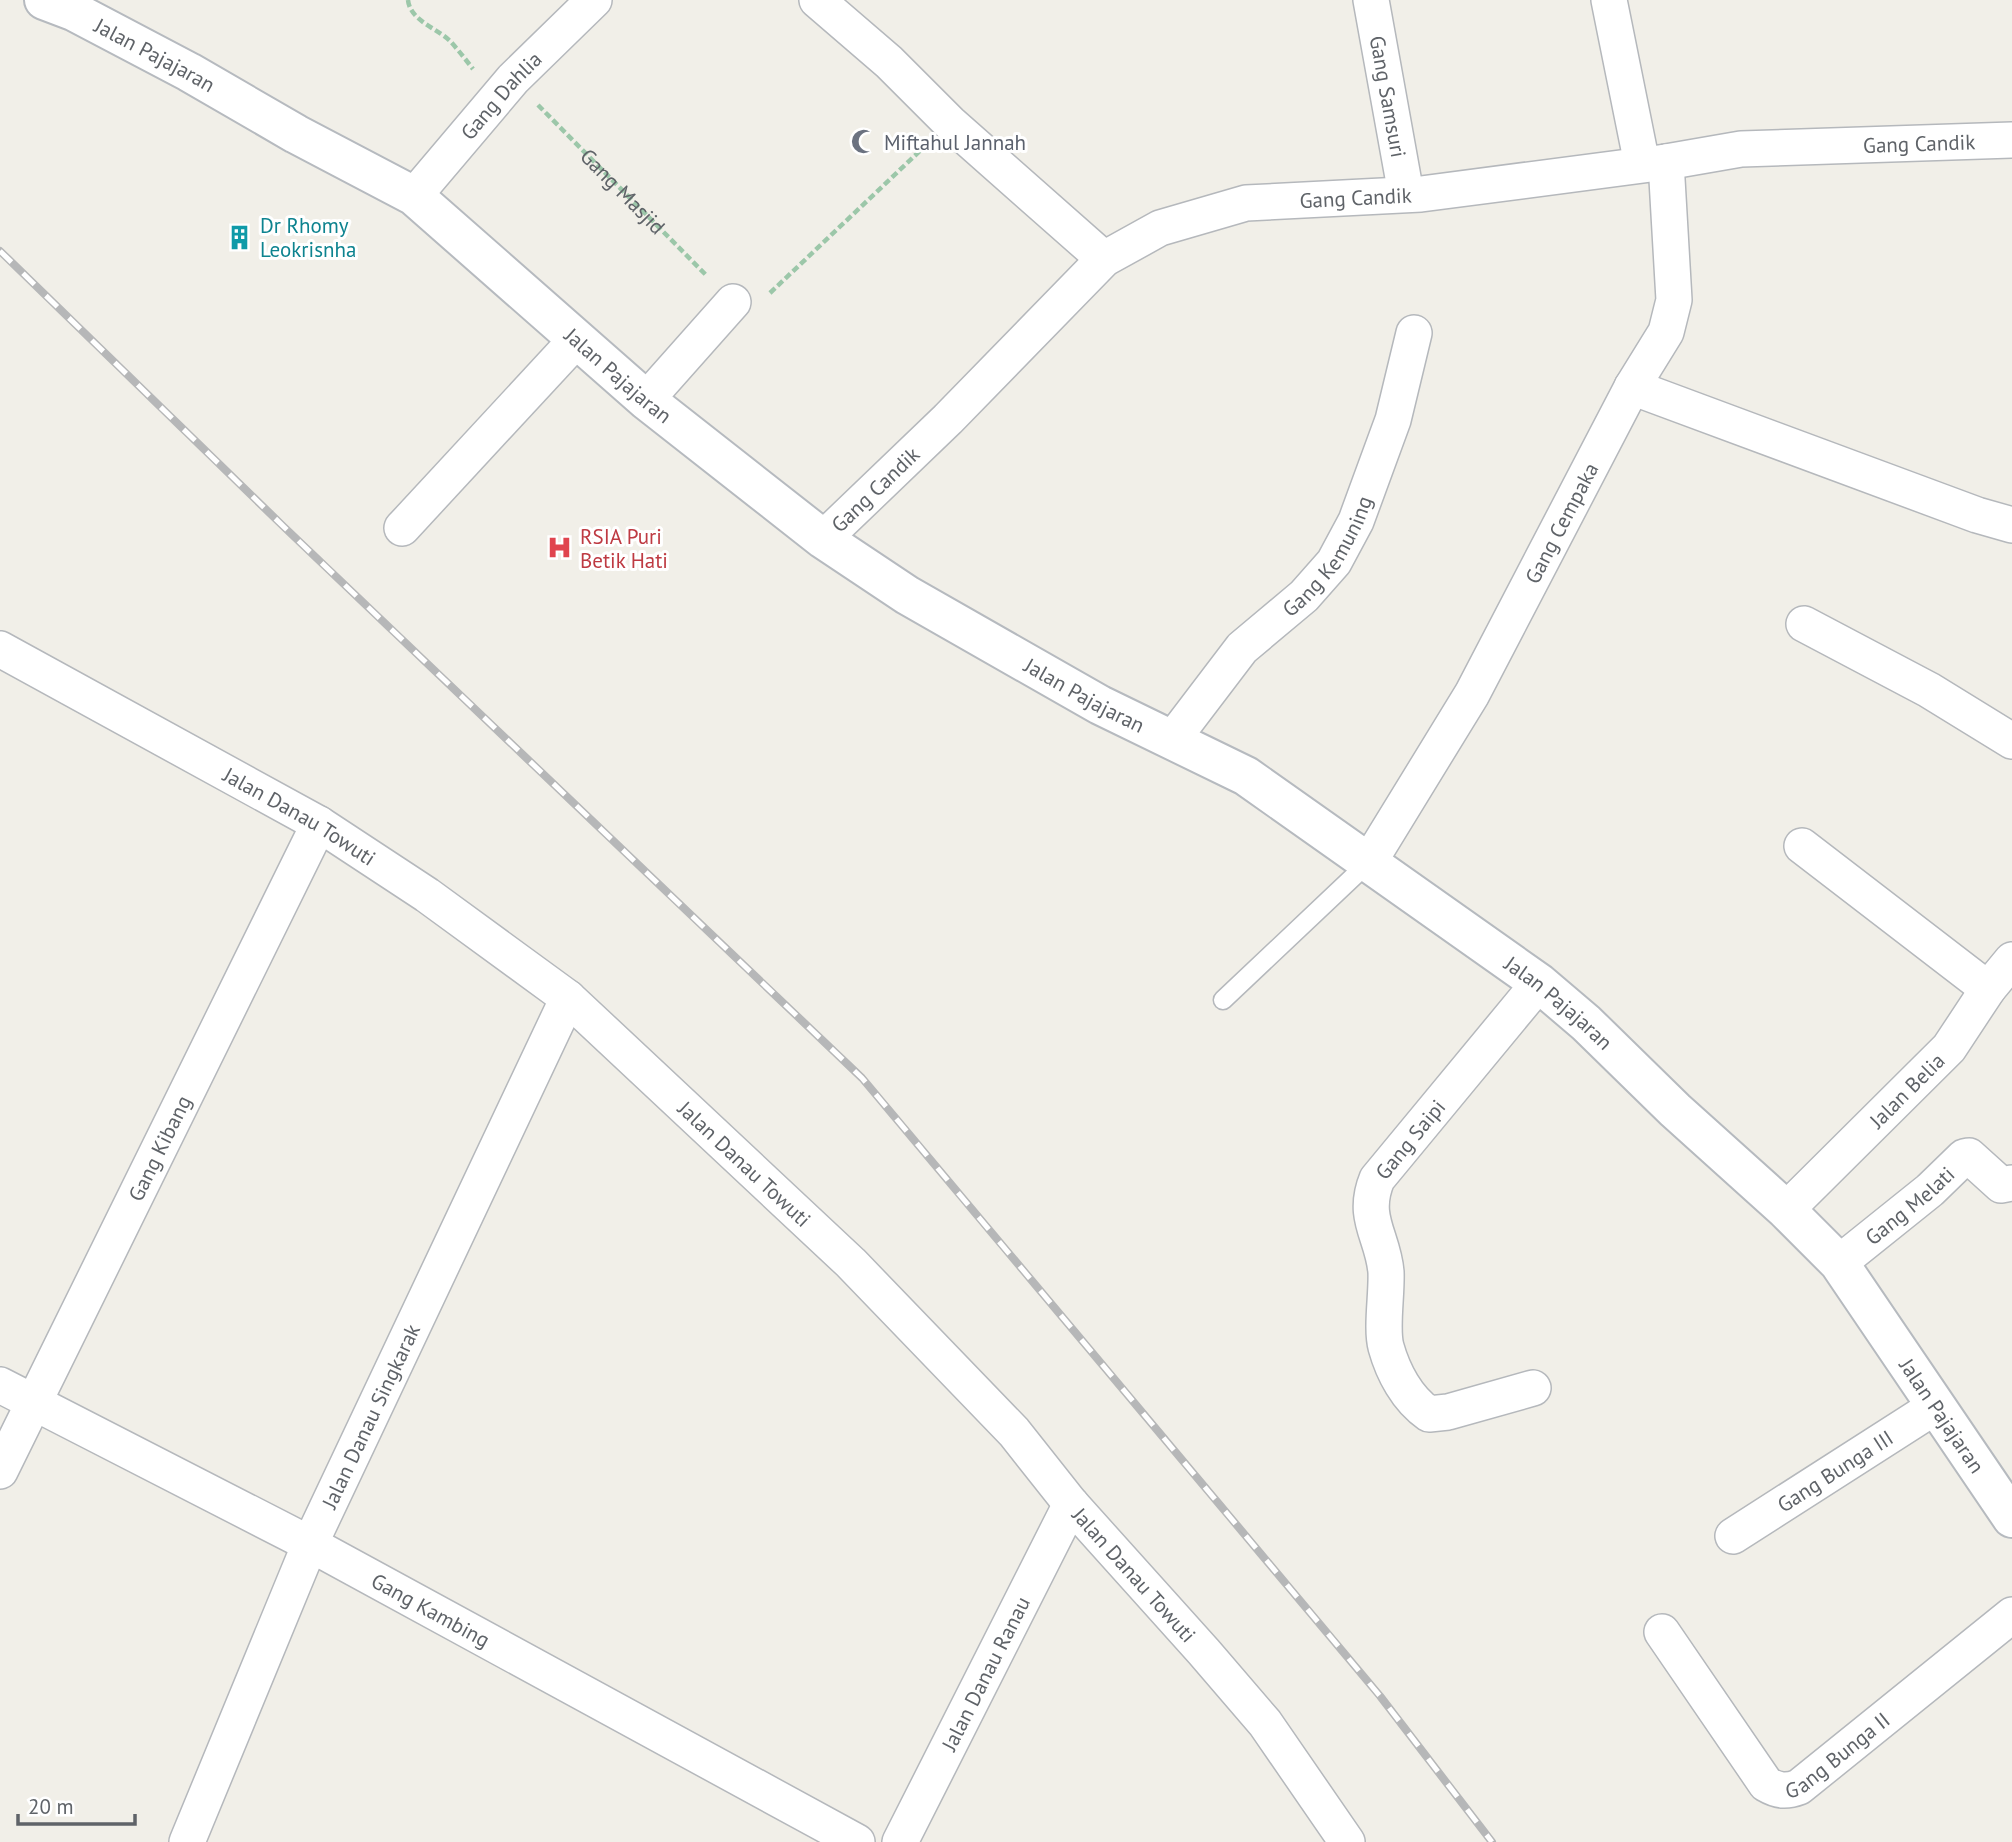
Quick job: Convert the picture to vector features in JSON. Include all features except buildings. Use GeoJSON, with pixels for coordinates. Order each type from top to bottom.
{"type":"FeatureCollection","features":[{"type":"Feature","properties":{"kind":"main road","name":"Jalan Pajajaran"},"geometry":{"type":"LineString","coordinates":[[44,0],[73,12],[189,72],[296,134],[414,197],[646,400],[823,539],[907,595],[1100,705],[1246,776],[1539,983],[1586,1023],[1839,1263],[2012,1518]]}},
{"type":"Feature","properties":{"kind":"street","name":"Gang Dahlia"},"geometry":{"type":"LineString","coordinates":[[414,197],[505,89],[594,0]]}},
{"type":"Feature","properties":{"kind":"street"},"geometry":{"type":"LineString","coordinates":[[817,0],[889,62],[950,123],[1104,259]]}},
{"type":"Feature","properties":{"kind":"street","name":"Gang Samsuri"},"geometry":{"type":"LineString","coordinates":[[1371,0],[1406,194]]}},
{"type":"Feature","properties":{"kind":"street","name":"Gang Cempaka"},"geometry":{"type":"LineString","coordinates":[[1369,862],[1472,694],[1632,387],[1666,332],[1674,300],[1654,163],[1609,0]]}},
{"type":"Feature","properties":{"kind":"street","name":"Gang Candik"},"geometry":{"type":"LineString","coordinates":[[823,539],[948,419],[1104,259],[1160,228],[1246,203],[1406,194],[1654,163],[1741,149],[2012,140]]}},
{"type":"Feature","properties":{"kind":"street"},"geometry":{"type":"LineString","coordinates":[[646,400],[733,302]]}},
{"type":"Feature","properties":{"kind":"street","name":"Gang Kemuning"},"geometry":{"type":"LineString","coordinates":[[1172,740],[1242,648],[1304,596],[1334,562],[1356,521],[1393,421],[1414,334]]}},
{"type":"Feature","properties":{"kind":"street"},"geometry":{"type":"LineString","coordinates":[[402,528],[577,339]]}},
{"type":"Feature","properties":{"kind":"street"},"geometry":{"type":"LineString","coordinates":[[1632,387],[2012,525]]}},
{"type":"Feature","properties":{"kind":"street"},"geometry":{"type":"LineString","coordinates":[[1804,624],[1928,690],[2012,741]]}},
{"type":"Feature","properties":{"kind":"street","name":"Jalan Danau Towuti"},"geometry":{"type":"LineString","coordinates":[[2,655],[319,824],[427,895],[568,998],[851,1263],[1014,1432],[1070,1504],[1204,1652],[1265,1724],[1340,1839]]}},
{"type":"Feature","properties":{"kind":"street","name":"Gang Kibang"},"geometry":{"type":"LineString","coordinates":[[0,1471],[319,824]]}},
{"type":"Feature","properties":{"kind":"street"},"geometry":{"type":"LineString","coordinates":[[1802,846],[1988,989]]}},
{"type":"Feature","properties":{"kind":"street","name":"Jalan Belia"},"geometry":{"type":"LineString","coordinates":[[1786,1210],[1949,1048],[1988,989],[2012,960]]}},
{"type":"Feature","properties":{"kind":"street","name":"Gang Saipi"},"geometry":{"type":"LineString","coordinates":[[1533,1388],[1448,1412],[1429,1414],[1404,1390],[1386,1346],[1386,1270],[1373,1222],[1370,1197],[1377,1179],[1539,983]]}},
{"type":"Feature","properties":{"kind":"street","name":"Jalan Danau Singkarak"},"geometry":{"type":"LineString","coordinates":[[187,1842],[310,1544],[568,998]]}},
{"type":"Feature","properties":{"kind":"street","name":"Gang Melati"},"geometry":{"type":"LineString","coordinates":[[1839,1263],[1930,1190],[1964,1157],[1969,1156],[2001,1185],[2012,1182]]}},
{"type":"Feature","properties":{"kind":"street","name":"Gang Kambing"},"geometry":{"type":"LineString","coordinates":[[0,1385],[310,1544],[858,1842]]}},
{"type":"Feature","properties":{"kind":"street","name":"Gang Bunga III"},"geometry":{"type":"LineString","coordinates":[[1733,1536],[1936,1406]]}},
{"type":"Feature","properties":{"kind":"street","name":"Jalan Danau Ranau"},"geometry":{"type":"LineString","coordinates":[[900,1842],[1070,1504]]}},
{"type":"Feature","properties":{"kind":"street","name":"Gang Bunga II"},"geometry":{"type":"LineString","coordinates":[[1662,1632],[1766,1784],[1776,1790],[1787,1791],[1799,1787],[2012,1615]]}},
{"type":"Feature","properties":{"kind":"lane"},"geometry":{"type":"LineString","coordinates":[[1223,1000],[1369,862]]}},
{"type":"Feature","properties":{"kind":"path","name":"Gang Masjid"},"geometry":{"type":"LineString","coordinates":[[408,0],[408,6],[425,24],[450,40],[505,89],[733,302]]}},
{"type":"Feature","properties":{"kind":"path"},"geometry":{"type":"LineString","coordinates":[[733,302],[744,312],[749,312],[950,123]]}},
{"type":"Feature","properties":{"kind":"railway"},"geometry":{"type":"LineString","coordinates":[[0,251],[284,527],[862,1078],[1380,1696],[1492,1842]]}},
{"type":"Feature","properties":{"kind":"place","name":"Miftahul Jannah"},"geometry":{"type":"Point","coordinates":[864,142]}},
{"type":"Feature","properties":{"kind":"place","name":"Dr Rhomy Leokrisnha"},"geometry":{"type":"Point","coordinates":[240,237]}},
{"type":"Feature","properties":{"kind":"place","name":"RSIA Puri Betik Hati"},"geometry":{"type":"Point","coordinates":[560,548]}}]}
